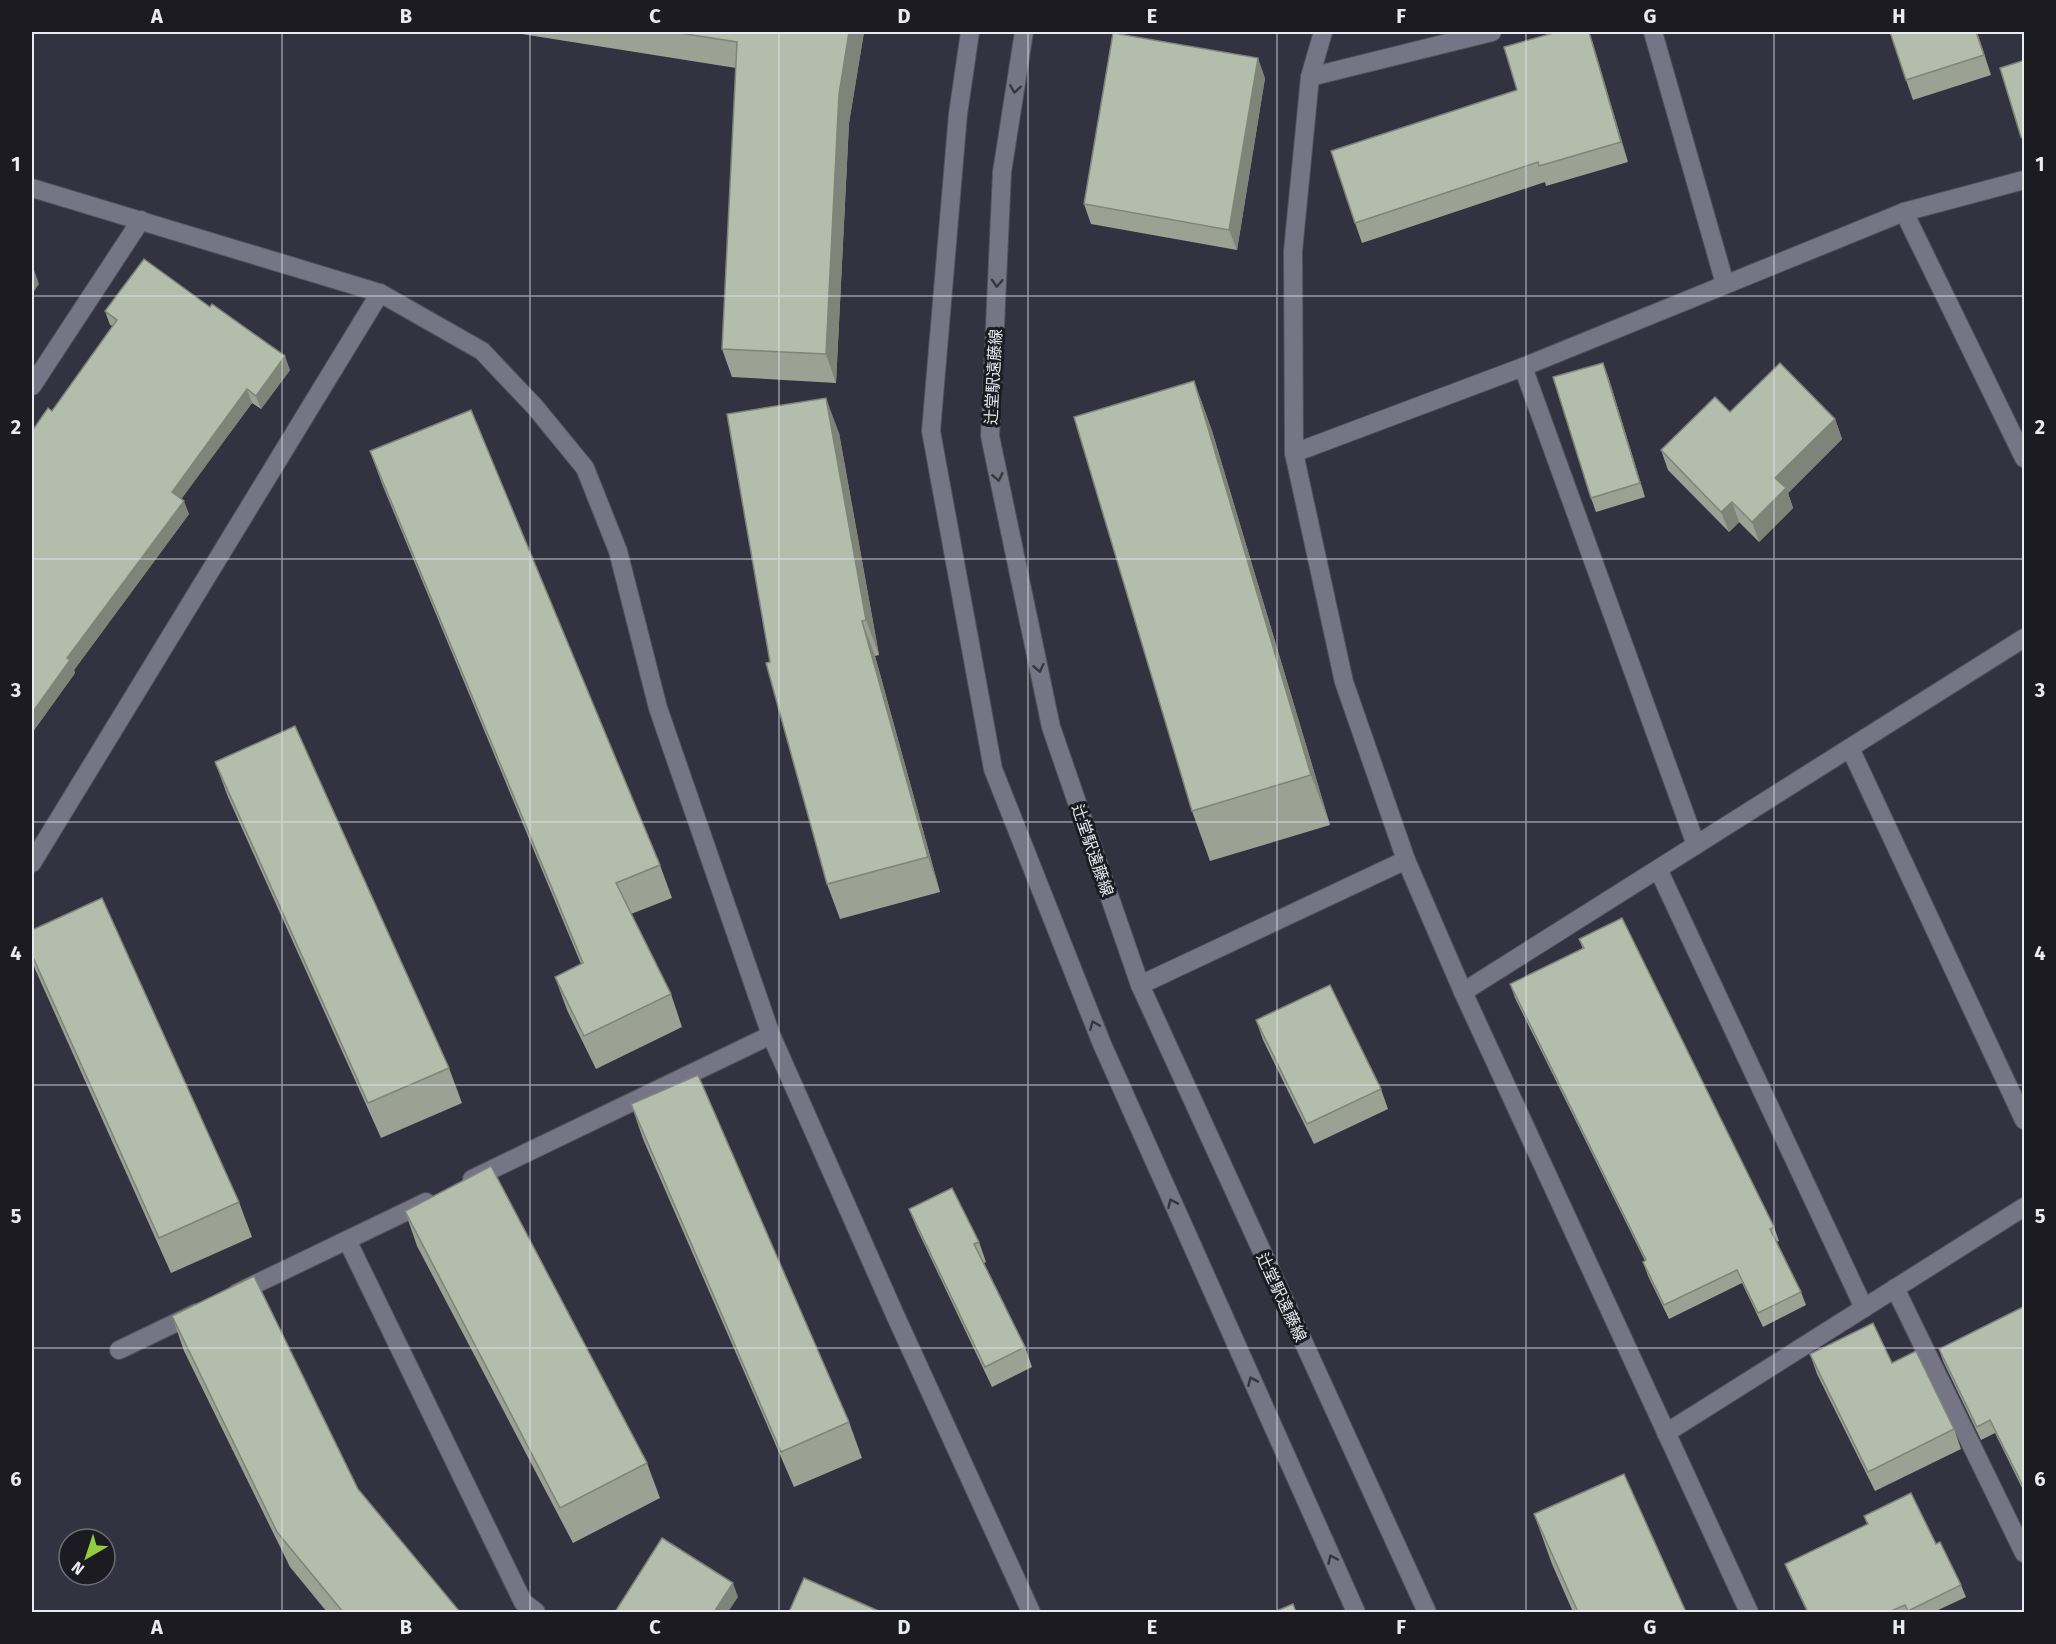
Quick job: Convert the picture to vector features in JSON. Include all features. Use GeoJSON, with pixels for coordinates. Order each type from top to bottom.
{"type":"FeatureCollection","features":[{"type":"Feature","properties":{"kind":"street"},"geometry":{"type":"LineString","coordinates":[[970,32],[958,114],[931,431],[993,769],[1102,1044],[1356,1612]]}},
{"type":"Feature","properties":{"kind":"street","name":"辻堂駅遠藤線"},"geometry":{"type":"LineString","coordinates":[[1024,32],[1002,172],[990,436],[1051,728],[1140,985],[1427,1612]]}},
{"type":"Feature","properties":{"kind":"street"},"geometry":{"type":"LineString","coordinates":[[1323,32],[1310,77],[1293,251],[1294,453],[1344,682],[1406,860],[1464,992],[1749,1612]]}},
{"type":"Feature","properties":{"kind":"street"},"geometry":{"type":"LineString","coordinates":[[1310,77],[1492,32]]}},
{"type":"Feature","properties":{"kind":"street"},"geometry":{"type":"LineString","coordinates":[[1653,32],[1725,284]]}},
{"type":"Feature","properties":{"kind":"street"},"geometry":{"type":"LineString","coordinates":[[1294,453],[1523,367],[1904,212],[2025,180]]}},
{"type":"Feature","properties":{"kind":"street"},"geometry":{"type":"LineString","coordinates":[[32,188],[380,293],[482,351],[535,407],[585,468],[618,551],[658,708],[771,1035],[896,1317],[1032,1612]]}},
{"type":"Feature","properties":{"kind":"street"},"geometry":{"type":"LineString","coordinates":[[1904,212],[2025,458]]}},
{"type":"Feature","properties":{"kind":"street"},"geometry":{"type":"LineString","coordinates":[[32,386],[141,220]]}},
{"type":"Feature","properties":{"kind":"street"},"geometry":{"type":"LineString","coordinates":[[32,863],[380,293]]}},
{"type":"Feature","properties":{"kind":"street"},"geometry":{"type":"LineString","coordinates":[[1523,367],[1696,845]]}},
{"type":"Feature","properties":{"kind":"street"},"geometry":{"type":"LineString","coordinates":[[1464,992],[2025,638]]}},
{"type":"Feature","properties":{"kind":"street"},"geometry":{"type":"LineString","coordinates":[[1850,748],[2025,1120]]}},
{"type":"Feature","properties":{"kind":"street"},"geometry":{"type":"LineString","coordinates":[[1140,985],[1406,860]]}},
{"type":"Feature","properties":{"kind":"street"},"geometry":{"type":"LineString","coordinates":[[1658,869],[1864,1308]]}},
{"type":"Feature","properties":{"kind":"street"},"geometry":{"type":"LineString","coordinates":[[119,1350],[771,1035]]}},
{"type":"Feature","properties":{"kind":"street"},"geometry":{"type":"LineString","coordinates":[[1666,1433],[2025,1207]]}},
{"type":"Feature","properties":{"kind":"street"},"geometry":{"type":"LineString","coordinates":[[346,1240],[523,1602],[536,1612]]}},
{"type":"Feature","properties":{"kind":"street"},"geometry":{"type":"LineString","coordinates":[[1895,1288],[2025,1553]]}},
{"type":"Feature","properties":{"kind":"building"},"geometry":{"type":"Polygon","coordinates":[[[673,32],[849,32],[839,94],[826,354],[722,349],[737,42],[673,32]]]}},
{"type":"Feature","properties":{"kind":"building"},"geometry":{"type":"Polygon","coordinates":[[[1557,32],[1589,32],[1621,142],[1539,166],[1538,162],[1355,223],[1331,151],[1517,90],[1504,47],[1557,32]]]}},
{"type":"Feature","properties":{"kind":"building"},"geometry":{"type":"Polygon","coordinates":[[[1890,32],[1976,32],[1984,55],[1906,80],[1890,32]]]}},
{"type":"Feature","properties":{"kind":"building"},"geometry":{"type":"Polygon","coordinates":[[[1113,33],[1258,58],[1229,230],[1084,204],[1113,33]]]}},
{"type":"Feature","properties":{"kind":"building"},"geometry":{"type":"Polygon","coordinates":[[[2025,60],[2025,136],[2021,137],[2000,68],[2025,60]]]}},
{"type":"Feature","properties":{"kind":"building"},"geometry":{"type":"Polygon","coordinates":[[[144,259],[210,307],[212,304],[285,356],[256,396],[247,389],[172,492],[184,501],[67,658],[70,660],[32,713],[32,431],[48,408],[52,411],[117,320],[105,311],[144,259]]]}},
{"type":"Feature","properties":{"kind":"building"},"geometry":{"type":"Polygon","coordinates":[[[1603,363],[1640,483],[1591,498],[1553,377],[1603,363]]]}},
{"type":"Feature","properties":{"kind":"building"},"geometry":{"type":"Polygon","coordinates":[[[1780,363],[1835,419],[1775,478],[1786,488],[1752,522],[1732,502],[1721,512],[1661,450],[1715,397],[1730,412],[1780,363]]]}},
{"type":"Feature","properties":{"kind":"building"},"geometry":{"type":"Polygon","coordinates":[[[1194,381],[1311,775],[1192,811],[1074,417],[1194,381]]]}},
{"type":"Feature","properties":{"kind":"building"},"geometry":{"type":"Polygon","coordinates":[[[826,398],[866,620],[862,621],[928,857],[827,884],[766,663],[770,662],[727,414],[826,398]]]}},
{"type":"Feature","properties":{"kind":"building"},"geometry":{"type":"Polygon","coordinates":[[[471,410],[660,865],[616,883],[671,994],[584,1036],[555,977],[583,963],[370,451],[471,410]]]}},
{"type":"Feature","properties":{"kind":"building"},"geometry":{"type":"Polygon","coordinates":[[[295,726],[449,1068],[368,1103],[215,762],[295,726]]]}},
{"type":"Feature","properties":{"kind":"building"},"geometry":{"type":"Polygon","coordinates":[[[102,898],[239,1202],[159,1238],[32,955],[32,930],[102,898]]]}},
{"type":"Feature","properties":{"kind":"building"},"geometry":{"type":"Polygon","coordinates":[[[1622,918],[1774,1227],[1770,1229],[1801,1292],[1758,1313],[1737,1270],[1664,1305],[1643,1262],[1646,1260],[1510,984],[1584,948],[1579,939],[1622,918]]]}},
{"type":"Feature","properties":{"kind":"building"},"geometry":{"type":"Polygon","coordinates":[[[1330,985],[1381,1089],[1307,1124],[1256,1020],[1330,985]]]}},
{"type":"Feature","properties":{"kind":"building"},"geometry":{"type":"Polygon","coordinates":[[[698,1075],[849,1422],[781,1452],[631,1104],[698,1075]]]}},
{"type":"Feature","properties":{"kind":"building"},"geometry":{"type":"Polygon","coordinates":[[[491,1166],[647,1463],[560,1508],[405,1211],[491,1166]]]}},
{"type":"Feature","properties":{"kind":"building"},"geometry":{"type":"Polygon","coordinates":[[[952,1188],[979,1242],[974,1244],[1025,1347],[985,1367],[909,1209],[952,1188]]]}},
{"type":"Feature","properties":{"kind":"building"},"geometry":{"type":"Polygon","coordinates":[[[254,1276],[358,1489],[460,1612],[343,1612],[277,1532],[172,1316],[254,1276]]]}},
{"type":"Feature","properties":{"kind":"building"},"geometry":{"type":"Polygon","coordinates":[[[2025,1306],[2025,1490],[1990,1420],[1977,1427],[1939,1349],[2025,1306]]]}},
{"type":"Feature","properties":{"kind":"building"},"geometry":{"type":"Polygon","coordinates":[[[1873,1323],[1892,1363],[1916,1351],[1954,1429],[1868,1472],[1810,1354],[1873,1323]]]}},
{"type":"Feature","properties":{"kind":"building"},"geometry":{"type":"Polygon","coordinates":[[[1624,1474],[1686,1612],[1578,1612],[1534,1514],[1624,1474]]]}},
{"type":"Feature","properties":{"kind":"building"},"geometry":{"type":"Polygon","coordinates":[[[1911,1493],[1936,1544],[1940,1542],[1961,1585],[1908,1611],[1905,1605],[1889,1612],[1808,1612],[1785,1564],[1868,1524],[1864,1516],[1911,1493]]]}},
{"type":"Feature","properties":{"kind":"building"},"geometry":{"type":"Polygon","coordinates":[[[662,1538],[733,1583],[714,1612],[615,1612],[662,1538]]]}},
{"type":"Feature","properties":{"kind":"building"},"geometry":{"type":"Polygon","coordinates":[[[804,1578],[881,1612],[789,1612],[804,1578]]]}},
{"type":"Feature","properties":{"kind":"building"},"geometry":{"type":"Polygon","coordinates":[[[1293,1604],[1296,1612],[1274,1612],[1293,1604]]]}}]}
